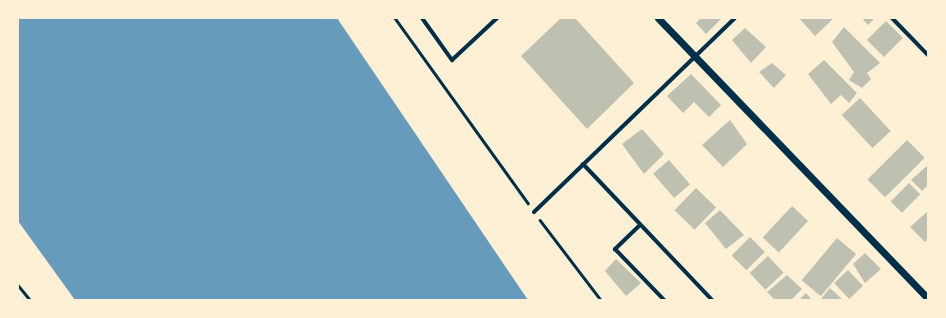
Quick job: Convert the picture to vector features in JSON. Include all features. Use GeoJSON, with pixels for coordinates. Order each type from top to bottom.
{"type":"FeatureCollection","features":[{"type":"Feature","properties":{"kind":"street"},"geometry":{"type":"LineString","coordinates":[[422,18],[452,60],[497,18]]}},
{"type":"Feature","properties":{"kind":"street"},"geometry":{"type":"LineString","coordinates":[[658,18],[928,299]]}},
{"type":"Feature","properties":{"kind":"street"},"geometry":{"type":"LineString","coordinates":[[534,212],[735,18]]}},
{"type":"Feature","properties":{"kind":"street"},"geometry":{"type":"LineString","coordinates":[[892,18],[928,56]]}},
{"type":"Feature","properties":{"kind":"street"},"geometry":{"type":"LineString","coordinates":[[583,164],[712,300]]}},
{"type":"Feature","properties":{"kind":"street"},"geometry":{"type":"LineString","coordinates":[[640,225],[615,249],[664,300]]}},
{"type":"Feature","properties":{"kind":"path"},"geometry":{"type":"LineString","coordinates":[[396,18],[534,212],[601,300]]}},
{"type":"Feature","properties":{"kind":"path"},"geometry":{"type":"LineString","coordinates":[[18,285],[30,300]]}},
{"type":"Feature","properties":{"kind":"water"},"geometry":{"type":"Polygon","coordinates":[[[18,18],[337,18],[528,300],[75,300],[18,221],[18,18]]]}},
{"type":"Feature","properties":{"kind":"building"},"geometry":{"type":"Polygon","coordinates":[[[561,18],[575,18],[634,83],[587,129],[521,56],[561,18]]]}},
{"type":"Feature","properties":{"kind":"building"},"geometry":{"type":"Polygon","coordinates":[[[701,18],[722,18],[706,34],[696,23],[701,18]]]}},
{"type":"Feature","properties":{"kind":"building"},"geometry":{"type":"Polygon","coordinates":[[[799,18],[834,18],[815,36],[799,18]]]}},
{"type":"Feature","properties":{"kind":"building"},"geometry":{"type":"Polygon","coordinates":[[[862,18],[875,18],[868,25],[862,18]]]}},
{"type":"Feature","properties":{"kind":"building"},"geometry":{"type":"Polygon","coordinates":[[[886,21],[903,38],[884,57],[867,40],[886,21]]]}},
{"type":"Feature","properties":{"kind":"building"},"geometry":{"type":"Polygon","coordinates":[[[844,27],[880,63],[867,73],[871,79],[862,88],[849,80],[854,72],[832,42],[844,27]]]}},
{"type":"Feature","properties":{"kind":"building"},"geometry":{"type":"Polygon","coordinates":[[[745,28],[766,47],[751,63],[732,40],[745,28]]]}},
{"type":"Feature","properties":{"kind":"building"},"geometry":{"type":"Polygon","coordinates":[[[824,60],[857,93],[849,103],[841,95],[831,104],[808,74],[824,60]]]}},
{"type":"Feature","properties":{"kind":"building"},"geometry":{"type":"Polygon","coordinates":[[[772,63],[786,75],[774,88],[759,72],[772,63]]]}},
{"type":"Feature","properties":{"kind":"building"},"geometry":{"type":"Polygon","coordinates":[[[691,74],[721,105],[709,117],[694,102],[683,113],[667,96],[691,74]]]}},
{"type":"Feature","properties":{"kind":"building"},"geometry":{"type":"Polygon","coordinates":[[[860,98],[891,131],[872,148],[842,115],[860,98]]]}},
{"type":"Feature","properties":{"kind":"building"},"geometry":{"type":"Polygon","coordinates":[[[730,120],[747,144],[723,167],[702,145],[730,120]]]}},
{"type":"Feature","properties":{"kind":"building"},"geometry":{"type":"Polygon","coordinates":[[[642,129],[664,154],[644,174],[622,144],[642,129]]]}},
{"type":"Feature","properties":{"kind":"building"},"geometry":{"type":"Polygon","coordinates":[[[907,140],[925,158],[885,197],[867,180],[907,140]]]}},
{"type":"Feature","properties":{"kind":"building"},"geometry":{"type":"Polygon","coordinates":[[[669,160],[690,184],[674,198],[653,174],[669,160]]]}},
{"type":"Feature","properties":{"kind":"building"},"geometry":{"type":"Polygon","coordinates":[[[928,165],[928,185],[922,191],[911,180],[928,165]]]}},
{"type":"Feature","properties":{"kind":"building"},"geometry":{"type":"Polygon","coordinates":[[[909,183],[920,194],[902,213],[891,201],[909,183]]]}},
{"type":"Feature","properties":{"kind":"building"},"geometry":{"type":"Polygon","coordinates":[[[696,188],[716,207],[695,230],[674,210],[696,188]]]}},
{"type":"Feature","properties":{"kind":"building"},"geometry":{"type":"Polygon","coordinates":[[[792,206],[808,221],[779,252],[763,237],[792,206]]]}},
{"type":"Feature","properties":{"kind":"building"},"geometry":{"type":"Polygon","coordinates":[[[720,210],[744,235],[726,249],[705,223],[720,210]]]}},
{"type":"Feature","properties":{"kind":"building"},"geometry":{"type":"Polygon","coordinates":[[[928,211],[928,239],[925,242],[910,227],[928,211]]]}},
{"type":"Feature","properties":{"kind":"building"},"geometry":{"type":"Polygon","coordinates":[[[750,237],[765,252],[746,270],[732,255],[750,237]]]}},
{"type":"Feature","properties":{"kind":"building"},"geometry":{"type":"Polygon","coordinates":[[[837,238],[856,254],[821,296],[802,280],[837,238]]]}},
{"type":"Feature","properties":{"kind":"building"},"geometry":{"type":"Polygon","coordinates":[[[865,253],[881,269],[865,283],[853,264],[865,253]]]}},
{"type":"Feature","properties":{"kind":"building"},"geometry":{"type":"Polygon","coordinates":[[[768,256],[784,273],[765,290],[750,273],[768,256]]]}},
{"type":"Feature","properties":{"kind":"building"},"geometry":{"type":"Polygon","coordinates":[[[616,259],[641,283],[626,296],[605,271],[616,259]]]}},
{"type":"Feature","properties":{"kind":"building"},"geometry":{"type":"Polygon","coordinates":[[[848,270],[863,286],[849,299],[834,283],[848,270]]]}},
{"type":"Feature","properties":{"kind":"building"},"geometry":{"type":"Polygon","coordinates":[[[787,275],[802,289],[791,300],[775,300],[767,292],[787,275]]]}},
{"type":"Feature","properties":{"kind":"building"},"geometry":{"type":"Polygon","coordinates":[[[830,288],[843,300],[820,300],[830,288]]]}},
{"type":"Feature","properties":{"kind":"building"},"geometry":{"type":"Polygon","coordinates":[[[806,293],[812,300],[799,300],[806,293]]]}}]}
